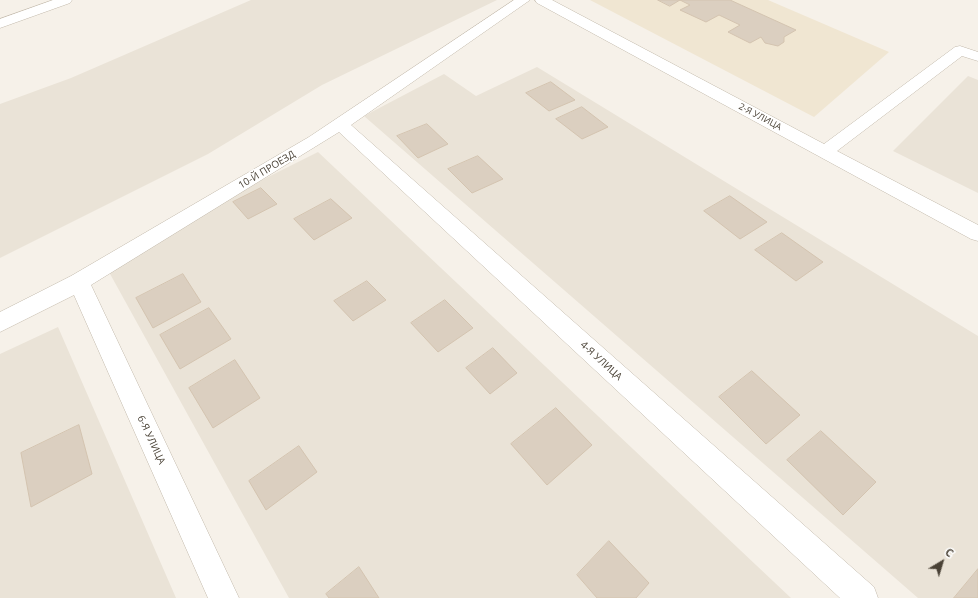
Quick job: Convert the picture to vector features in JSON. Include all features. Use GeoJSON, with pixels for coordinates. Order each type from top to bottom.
{"type":"FeatureCollection","features":[{"type":"Feature","properties":{"kind":"street"},"geometry":{"type":"LineString","coordinates":[[0,24],[65,0]]}},
{"type":"Feature","properties":{"kind":"street","name":"10-Й ПРОЕЗД"},"geometry":{"type":"LineString","coordinates":[[0,323],[79,282],[315,141],[523,0]]}},
{"type":"Feature","properties":{"kind":"street","name":"2-Я УЛИЦА"},"geometry":{"type":"LineString","coordinates":[[542,0],[978,234]]}},
{"type":"Feature","properties":{"kind":"street"},"geometry":{"type":"LineString","coordinates":[[824,152],[960,50],[978,57]]}},
{"type":"Feature","properties":{"kind":"street","name":"4-Я УЛИЦА"},"geometry":{"type":"LineString","coordinates":[[340,124],[863,598]]}},
{"type":"Feature","properties":{"kind":"street","name":"6-Я УЛИЦА"},"geometry":{"type":"LineString","coordinates":[[79,282],[224,598]]}},
{"type":"Feature","properties":{"kind":"shaded area"},"geometry":{"type":"Polygon","coordinates":[[[251,0],[497,0],[322,85],[208,154],[0,258],[0,104],[71,78],[251,0]]]}},
{"type":"Feature","properties":{"kind":"shaded area"},"geometry":{"type":"Polygon","coordinates":[[[590,0],[768,0],[889,52],[814,117],[590,0]]]}},
{"type":"Feature","properties":{"kind":"shaded area"},"geometry":{"type":"Polygon","coordinates":[[[537,67],[978,336],[978,598],[918,598],[364,116],[444,74],[476,96],[537,67]]]}},
{"type":"Feature","properties":{"kind":"shaded area"},"geometry":{"type":"Polygon","coordinates":[[[968,76],[978,80],[978,193],[893,151],[968,76]]]}},
{"type":"Feature","properties":{"kind":"shaded area"},"geometry":{"type":"Polygon","coordinates":[[[318,152],[791,598],[289,598],[109,272],[230,196],[318,152]]]}},
{"type":"Feature","properties":{"kind":"shaded area"},"geometry":{"type":"Polygon","coordinates":[[[58,327],[176,598],[0,598],[0,354],[58,327]]]}},
{"type":"Feature","properties":{"kind":"building"},"geometry":{"type":"Polygon","coordinates":[[[658,0],[680,0],[670,6],[658,0]]]}},
{"type":"Feature","properties":{"kind":"building"},"geometry":{"type":"Polygon","coordinates":[[[680,0],[730,0],[796,30],[784,37],[784,42],[778,46],[765,43],[761,37],[750,43],[728,32],[740,25],[719,15],[706,22],[680,10],[690,5],[680,0]]]}},
{"type":"Feature","properties":{"kind":"building"},"geometry":{"type":"Polygon","coordinates":[[[551,82],[575,100],[549,111],[526,93],[551,82]]]}},
{"type":"Feature","properties":{"kind":"building"},"geometry":{"type":"Polygon","coordinates":[[[582,107],[608,127],[582,139],[556,119],[582,107]]]}},
{"type":"Feature","properties":{"kind":"building"},"geometry":{"type":"Polygon","coordinates":[[[427,124],[448,144],[418,158],[397,136],[427,124]]]}},
{"type":"Feature","properties":{"kind":"building"},"geometry":{"type":"Polygon","coordinates":[[[478,156],[503,179],[472,193],[448,169],[478,156]]]}},
{"type":"Feature","properties":{"kind":"building"},"geometry":{"type":"Polygon","coordinates":[[[261,188],[277,204],[248,219],[233,202],[261,188]]]}},
{"type":"Feature","properties":{"kind":"building"},"geometry":{"type":"Polygon","coordinates":[[[730,196],[767,222],[740,239],[704,211],[730,196]]]}},
{"type":"Feature","properties":{"kind":"building"},"geometry":{"type":"Polygon","coordinates":[[[331,199],[352,218],[314,240],[294,219],[331,199]]]}},
{"type":"Feature","properties":{"kind":"building"},"geometry":{"type":"Polygon","coordinates":[[[782,233],[823,262],[796,281],[755,250],[782,233]]]}},
{"type":"Feature","properties":{"kind":"building"},"geometry":{"type":"Polygon","coordinates":[[[183,274],[201,302],[153,328],[136,298],[183,274]]]}},
{"type":"Feature","properties":{"kind":"building"},"geometry":{"type":"Polygon","coordinates":[[[367,281],[386,300],[353,321],[334,301],[367,281]]]}},
{"type":"Feature","properties":{"kind":"building"},"geometry":{"type":"Polygon","coordinates":[[[445,300],[473,328],[438,352],[411,323],[445,300]]]}},
{"type":"Feature","properties":{"kind":"building"},"geometry":{"type":"Polygon","coordinates":[[[209,308],[231,339],[180,369],[160,335],[209,308]]]}},
{"type":"Feature","properties":{"kind":"building"},"geometry":{"type":"Polygon","coordinates":[[[493,348],[517,373],[490,394],[466,368],[493,348]]]}},
{"type":"Feature","properties":{"kind":"building"},"geometry":{"type":"Polygon","coordinates":[[[235,360],[260,398],[213,428],[189,388],[235,360]]]}},
{"type":"Feature","properties":{"kind":"building"},"geometry":{"type":"Polygon","coordinates":[[[752,371],[800,415],[766,444],[719,397],[752,371]]]}},
{"type":"Feature","properties":{"kind":"building"},"geometry":{"type":"Polygon","coordinates":[[[556,408],[592,445],[547,485],[511,444],[556,408]]]}},
{"type":"Feature","properties":{"kind":"building"},"geometry":{"type":"Polygon","coordinates":[[[79,425],[92,474],[31,507],[21,453],[79,425]]]}},
{"type":"Feature","properties":{"kind":"building"},"geometry":{"type":"Polygon","coordinates":[[[821,431],[876,482],[843,515],[787,460],[821,431]]]}},
{"type":"Feature","properties":{"kind":"building"},"geometry":{"type":"Polygon","coordinates":[[[299,446],[317,472],[266,510],[249,481],[299,446]]]}},
{"type":"Feature","properties":{"kind":"building"},"geometry":{"type":"Polygon","coordinates":[[[609,541],[649,583],[636,598],[597,598],[577,575],[609,541]]]}},
{"type":"Feature","properties":{"kind":"building"},"geometry":{"type":"Polygon","coordinates":[[[359,567],[379,598],[329,598],[326,594],[359,567]]]}},
{"type":"Feature","properties":{"kind":"building"},"geometry":{"type":"Polygon","coordinates":[[[978,569],[978,598],[954,598],[978,569]]]}}]}
